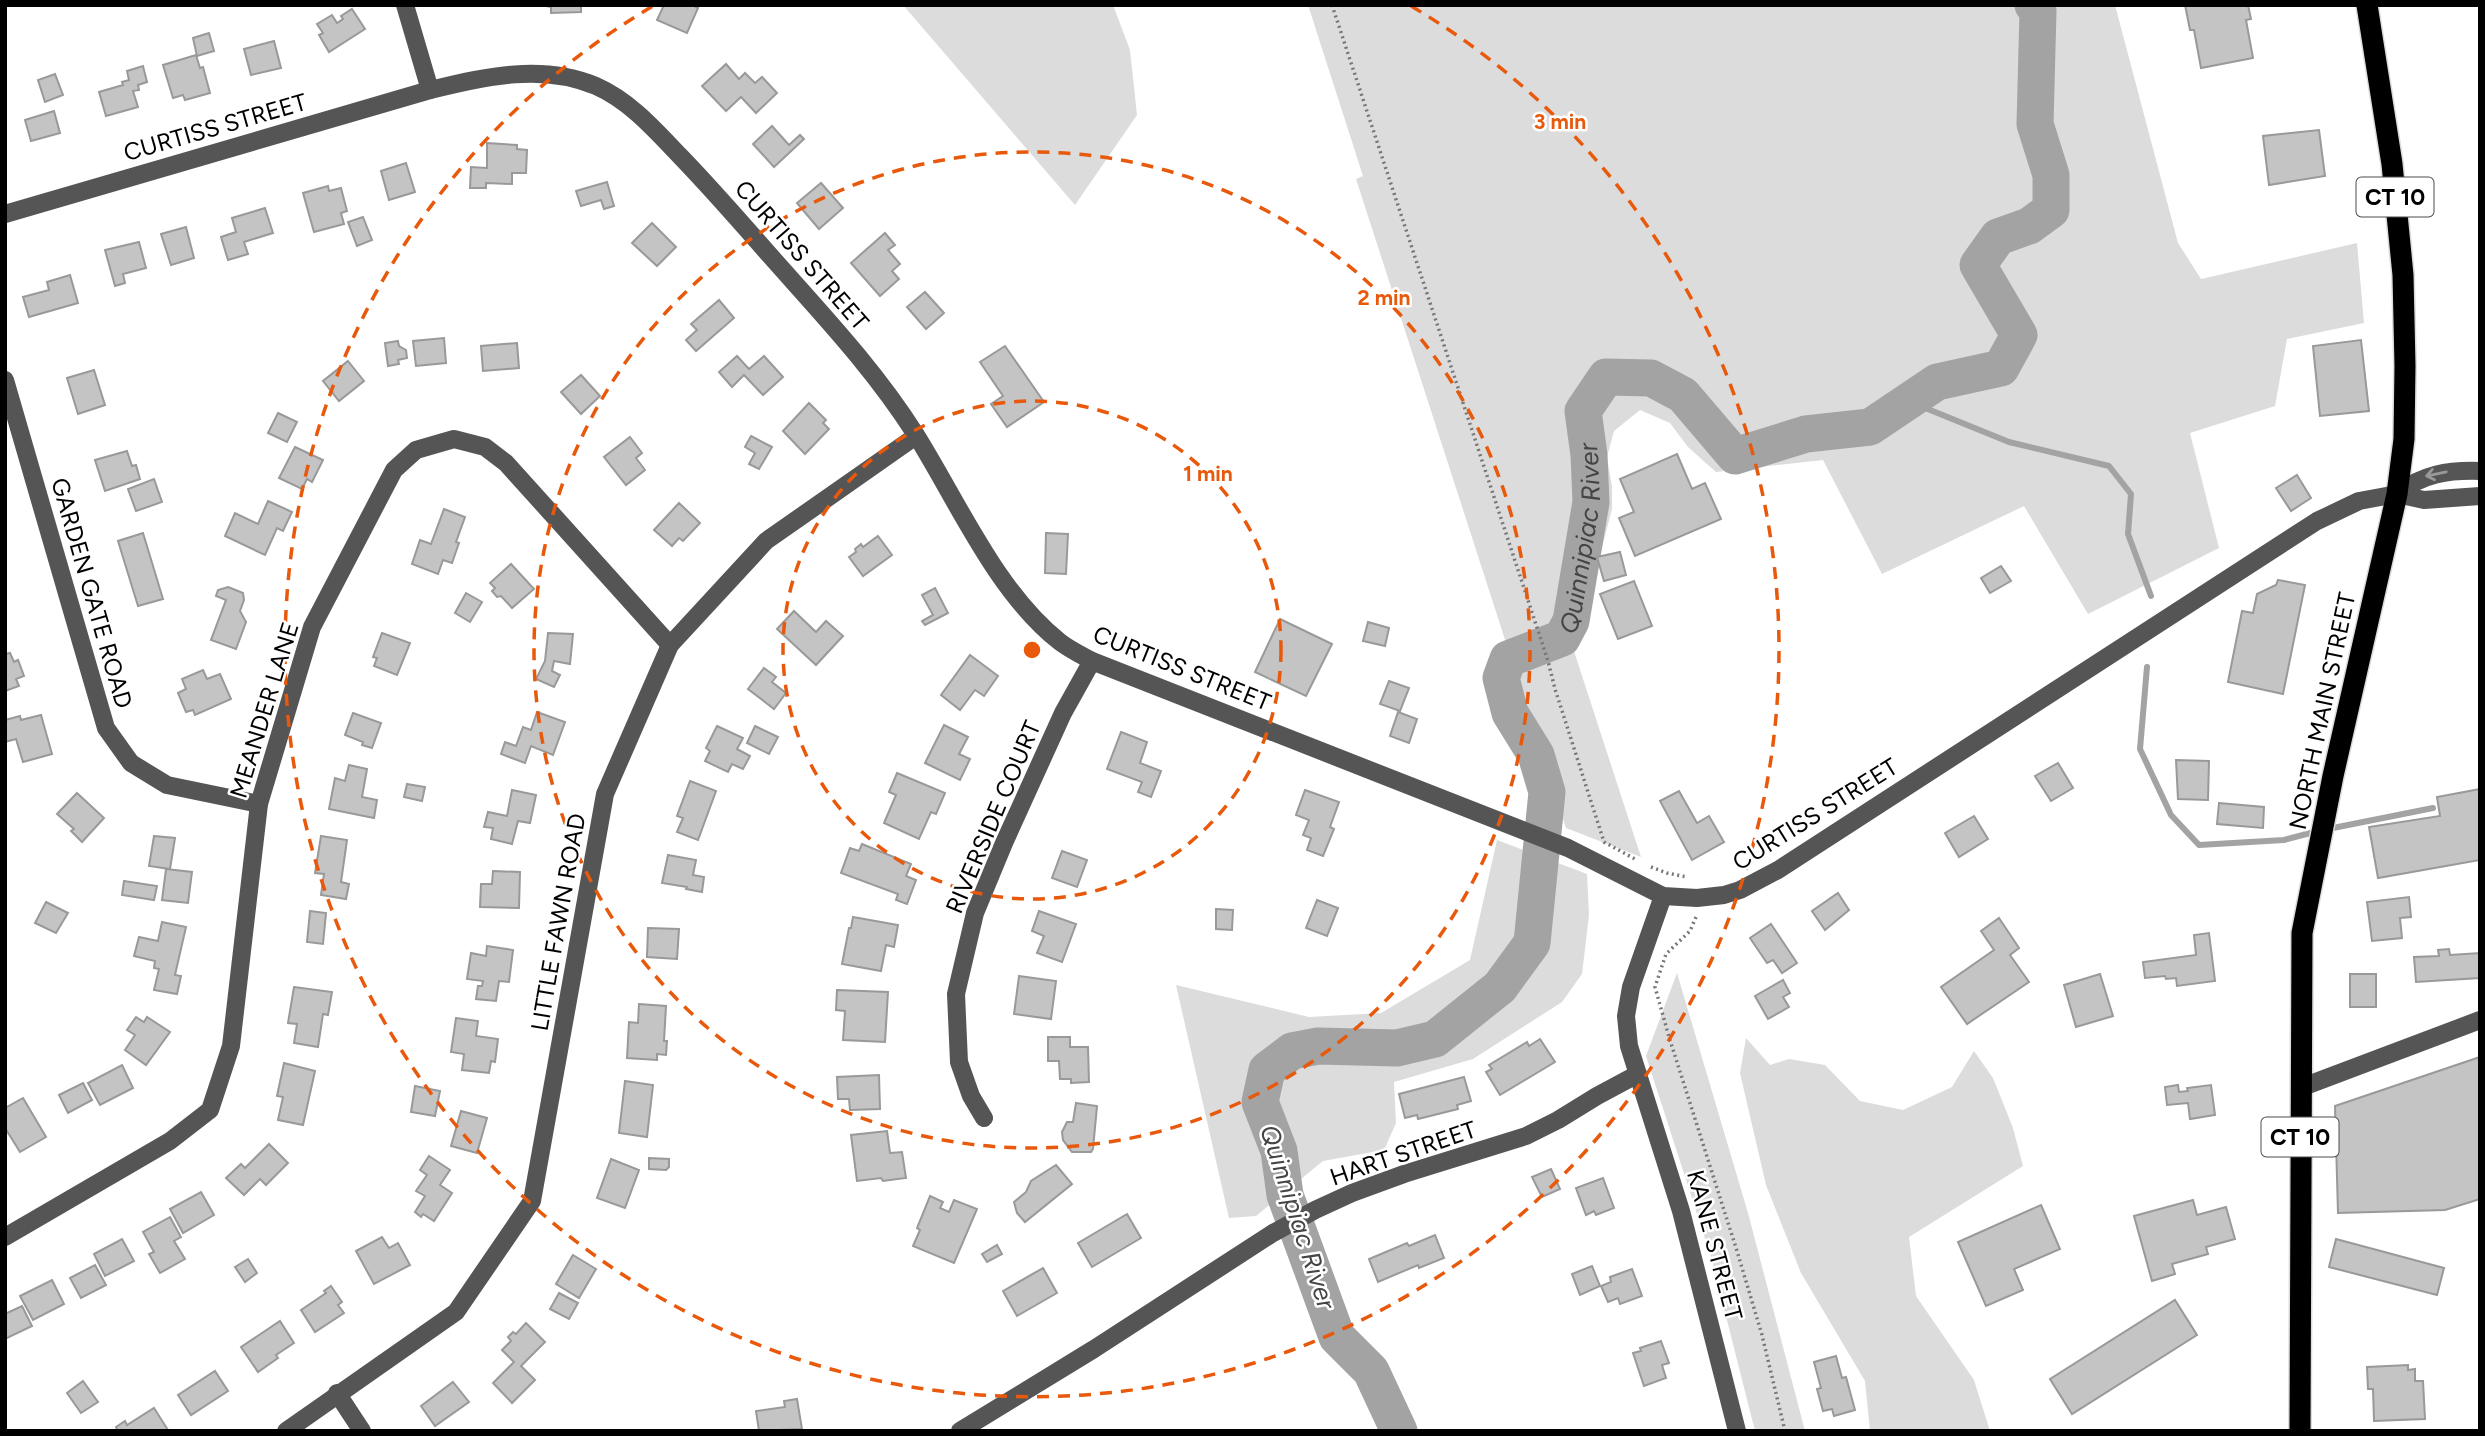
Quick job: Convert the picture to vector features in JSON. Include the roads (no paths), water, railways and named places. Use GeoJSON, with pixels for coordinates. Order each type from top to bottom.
{"type":"FeatureCollection","features":[{"type":"Feature","properties":{"kind":"highway","name":"NORTH MAIN STREET"},"geometry":{"type":"LineString","coordinates":[[2300,1431],[2302,933],[2325,816],[2397,494],[2404,439],[2403,275],[2392,164],[2367,5]]}},
{"type":"Feature","properties":{"kind":"street"},"geometry":{"type":"LineString","coordinates":[[405,5],[430,90]]}},
{"type":"Feature","properties":{"kind":"street","name":"CURTISS STREET"},"geometry":{"type":"LineString","coordinates":[[5,214],[475,79],[520,72],[554,74],[594,86],[621,100],[646,120],[713,191],[852,348],[892,398],[1019,602],[1061,643],[1092,661],[1568,848],[1663,896],[1697,898],[1724,895],[1740,890],[1778,870],[2317,521],[2359,501],[2397,494]]}},
{"type":"Feature","properties":{"kind":"street","name":"GARDEN GATE ROAD"},"geometry":{"type":"LineString","coordinates":[[5,380],[106,728],[131,763],[167,785],[259,804]]}},
{"type":"Feature","properties":{"kind":"street","name":"LITTLE FAWN ROAD"},"geometry":{"type":"LineString","coordinates":[[286,1431],[456,1312],[532,1200],[605,794],[670,645],[766,541],[916,436]]}},
{"type":"Feature","properties":{"kind":"street","name":"MEANDER LANE"},"geometry":{"type":"LineString","coordinates":[[5,1237],[170,1141],[210,1110],[231,1046],[259,804],[312,628],[394,470],[416,450],[454,439],[485,447],[506,463],[670,645]]}},
{"type":"Feature","properties":{"kind":"street"},"geometry":{"type":"LineString","coordinates":[[2397,494],[2426,476],[2441,472],[2480,471]]}},
{"type":"Feature","properties":{"kind":"street"},"geometry":{"type":"LineString","coordinates":[[2397,494],[2424,500],[2480,496]]}},
{"type":"Feature","properties":{"kind":"street","name":"RIVERSIDE COURT"},"geometry":{"type":"LineString","coordinates":[[984,1118],[971,1096],[959,1062],[956,994],[975,913],[1003,843],[1063,713],[1092,661]]}},
{"type":"Feature","properties":{"kind":"street"},"geometry":{"type":"LineString","coordinates":[[1638,1074],[1629,1046],[1626,1016],[1639,959],[1663,896]]}},
{"type":"Feature","properties":{"kind":"street"},"geometry":{"type":"LineString","coordinates":[[2300,1087],[2480,1020]]}},
{"type":"Feature","properties":{"kind":"street","name":"HART STREET"},"geometry":{"type":"LineString","coordinates":[[960,1431],[1094,1349],[1273,1233],[1315,1210],[1404,1174],[1526,1136],[1558,1121],[1638,1074]]}},
{"type":"Feature","properties":{"kind":"street","name":"KANE STREET"},"geometry":{"type":"LineString","coordinates":[[1638,1074],[1681,1211],[1737,1431]]}},
{"type":"Feature","properties":{"kind":"street"},"geometry":{"type":"LineString","coordinates":[[337,1393],[362,1431]]}},
{"type":"Feature","properties":{"kind":"waterway","name":"Quinnipiac River"},"geometry":{"type":"LineString","coordinates":[[1399,1431],[1371,1371],[1337,1337],[1285,1195],[1279,1151],[1260,1102],[1267,1070],[1292,1051],[1318,1046],[1397,1048],[1435,1039],[1500,987],[1532,943],[1547,792],[1536,755],[1510,713],[1501,678],[1508,659],[1562,638],[1571,621],[1591,502],[1589,455],[1583,411],[1606,377],[1651,378],[1683,395],[1735,456],[1806,434],[1870,427],[1937,382],[2001,368],[2019,335],[1978,265],[1998,237],[2029,226],[2051,210],[2051,175],[2035,124],[2038,11],[2033,5]]}},
{"type":"Feature","properties":{"kind":"waterway"},"geometry":{"type":"LineString","coordinates":[[1908,401],[2009,442],[2109,466],[2131,494],[2128,534],[2151,596]]}},
{"type":"Feature","properties":{"kind":"waterway"},"geometry":{"type":"LineString","coordinates":[[2147,667],[2140,749],[2171,815],[2199,845],[2284,840],[2318,831]]}},
{"type":"Feature","properties":{"kind":"waterway"},"geometry":{"type":"LineString","coordinates":[[2328,829],[2433,808]]}}]}
